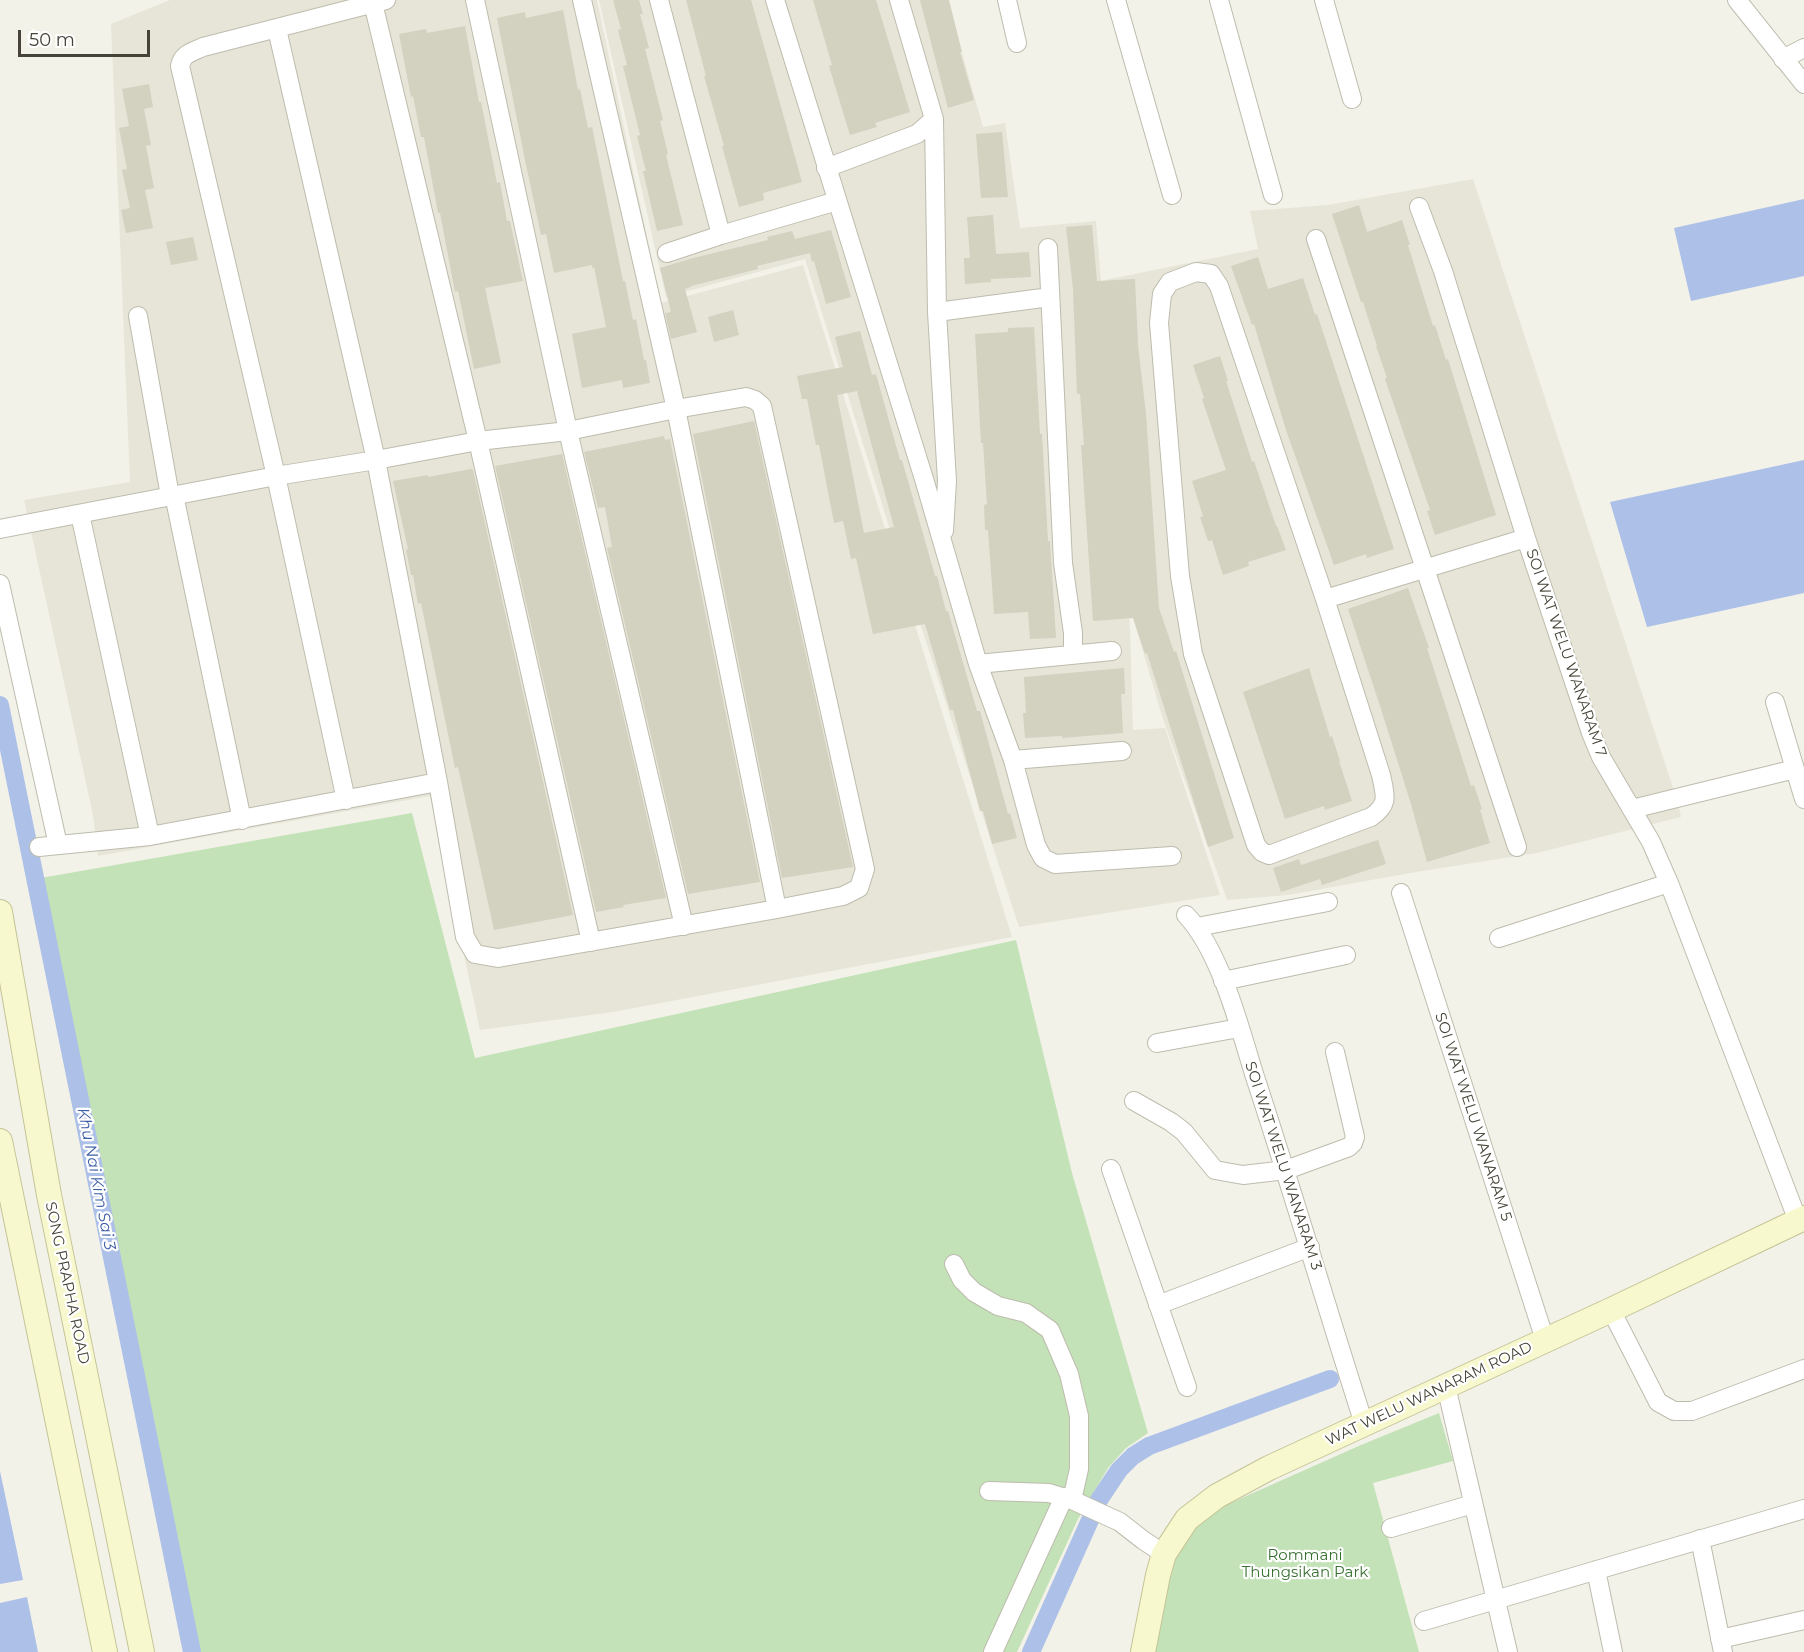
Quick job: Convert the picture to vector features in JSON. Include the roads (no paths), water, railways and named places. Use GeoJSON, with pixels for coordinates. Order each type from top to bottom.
{"type":"FeatureCollection","features":[{"type":"Feature","properties":{"kind":"main road","name":"SONG PRAPHA ROAD"},"geometry":{"type":"LineString","coordinates":[[0,912],[49,1195],[142,1652]]}},
{"type":"Feature","properties":{"kind":"main road"},"geometry":{"type":"LineString","coordinates":[[0,1141],[105,1652]]}},
{"type":"Feature","properties":{"kind":"main road"},"geometry":{"type":"LineString","coordinates":[[12,1202],[49,1195]]}},
{"type":"Feature","properties":{"kind":"main road","name":"WAT WELU WANARAM ROAD"},"geometry":{"type":"LineString","coordinates":[[1143,1652],[1164,1554],[1187,1519],[1217,1496],[1269,1468],[1611,1310],[1801,1219]]}},
{"type":"Feature","properties":{"kind":"street"},"geometry":{"type":"LineString","coordinates":[[476,0],[568,431],[684,926]]}},
{"type":"Feature","properties":{"kind":"street"},"geometry":{"type":"LineString","coordinates":[[582,0],[676,409],[777,909]]}},
{"type":"Feature","properties":{"kind":"street"},"geometry":{"type":"LineString","coordinates":[[659,0],[721,235]]}},
{"type":"Feature","properties":{"kind":"street"},"geometry":{"type":"LineString","coordinates":[[775,0],[978,664],[1013,760],[1036,845],[1043,858],[1055,864],[1172,856]]}},
{"type":"Feature","properties":{"kind":"street"},"geometry":{"type":"LineString","coordinates":[[899,0],[934,119],[937,312],[947,481],[943,544]]}},
{"type":"Feature","properties":{"kind":"street"},"geometry":{"type":"LineString","coordinates":[[1007,0],[1017,43]]}},
{"type":"Feature","properties":{"kind":"street"},"geometry":{"type":"LineString","coordinates":[[1116,0],[1172,195]]}},
{"type":"Feature","properties":{"kind":"street"},"geometry":{"type":"LineString","coordinates":[[1220,0],[1273,195]]}},
{"type":"Feature","properties":{"kind":"street"},"geometry":{"type":"LineString","coordinates":[[1324,0],[1352,99]]}},
{"type":"Feature","properties":{"kind":"street"},"geometry":{"type":"LineString","coordinates":[[1737,0],[1804,84]]}},
{"type":"Feature","properties":{"kind":"street"},"geometry":{"type":"LineString","coordinates":[[346,800],[276,476],[180,66],[181,59],[203,47],[380,2],[591,942]]}},
{"type":"Feature","properties":{"kind":"street"},"geometry":{"type":"LineString","coordinates":[[0,529],[172,495],[376,460],[478,441],[568,431],[746,397],[755,400],[762,406],[865,869],[859,888],[843,896],[777,909],[498,958],[475,954],[465,937],[438,782],[376,460],[277,28]]}},
{"type":"Feature","properties":{"kind":"street"},"geometry":{"type":"LineString","coordinates":[[1783,58],[1804,48]]}},
{"type":"Feature","properties":{"kind":"street"},"geometry":{"type":"LineString","coordinates":[[826,168],[917,134],[934,119]]}},
{"type":"Feature","properties":{"kind":"street"},"geometry":{"type":"LineString","coordinates":[[667,252],[837,201]]}},
{"type":"Feature","properties":{"kind":"street","name":"SOI WAT WELU WANARAM 7"},"geometry":{"type":"LineString","coordinates":[[1419,207],[1443,271],[1591,733],[1601,757],[1651,842],[1669,883],[1801,1219]]}},
{"type":"Feature","properties":{"kind":"street"},"geometry":{"type":"LineString","coordinates":[[1316,239],[1517,847]]}},
{"type":"Feature","properties":{"kind":"street"},"geometry":{"type":"LineString","coordinates":[[1048,248],[1063,563],[1073,633],[1073,654]]}},
{"type":"Feature","properties":{"kind":"street"},"geometry":{"type":"LineString","coordinates":[[1196,273],[1211,274],[1219,286],[1325,598],[1381,775],[1385,799],[1381,810],[1371,817],[1269,855],[1262,852],[1256,845],[1193,654],[1187,620],[1180,576],[1159,322],[1162,294],[1170,282],[1196,273]]}},
{"type":"Feature","properties":{"kind":"street"},"geometry":{"type":"LineString","coordinates":[[937,312],[1050,297]]}},
{"type":"Feature","properties":{"kind":"street"},"geometry":{"type":"LineString","coordinates":[[138,316],[172,495],[242,820]]}},
{"type":"Feature","properties":{"kind":"street"},"geometry":{"type":"LineString","coordinates":[[80,514],[150,836]]}},
{"type":"Feature","properties":{"kind":"street"},"geometry":{"type":"LineString","coordinates":[[1325,598],[1527,538]]}},
{"type":"Feature","properties":{"kind":"street"},"geometry":{"type":"LineString","coordinates":[[0,584],[58,845]]}},
{"type":"Feature","properties":{"kind":"street"},"geometry":{"type":"LineString","coordinates":[[978,664],[1112,651]]}},
{"type":"Feature","properties":{"kind":"street"},"geometry":{"type":"LineString","coordinates":[[1775,702],[1804,799]]}},
{"type":"Feature","properties":{"kind":"street"},"geometry":{"type":"LineString","coordinates":[[1013,760],[1122,751]]}},
{"type":"Feature","properties":{"kind":"street"},"geometry":{"type":"LineString","coordinates":[[1632,809],[1795,769]]}},
{"type":"Feature","properties":{"kind":"street"},"geometry":{"type":"LineString","coordinates":[[39,847],[150,836],[438,782]]}},
{"type":"Feature","properties":{"kind":"street"},"geometry":{"type":"LineString","coordinates":[[1499,938],[1669,883]]}},
{"type":"Feature","properties":{"kind":"street","name":"SOI WAT WELU WANARAM 5"},"geometry":{"type":"LineString","coordinates":[[1401,894],[1545,1340]]}},
{"type":"Feature","properties":{"kind":"street","name":"SOI WAT WELU WANARAM 3"},"geometry":{"type":"LineString","coordinates":[[1328,902],[1192,921],[1223,981],[1286,1170],[1364,1424]]}},
{"type":"Feature","properties":{"kind":"street"},"geometry":{"type":"LineString","coordinates":[[1223,981],[1346,955]]}},
{"type":"Feature","properties":{"kind":"street"},"geometry":{"type":"LineString","coordinates":[[1157,1043],[1239,1028]]}},
{"type":"Feature","properties":{"kind":"street"},"geometry":{"type":"LineString","coordinates":[[1134,1101],[1172,1122],[1184,1132],[1215,1170],[1243,1175],[1286,1170],[1349,1147],[1353,1143],[1355,1137],[1335,1052]]}},
{"type":"Feature","properties":{"kind":"street"},"geometry":{"type":"LineString","coordinates":[[1111,1169],[1187,1387]]}},
{"type":"Feature","properties":{"kind":"street"},"geometry":{"type":"LineString","coordinates":[[1158,1305],[1310,1247]]}},
{"type":"Feature","properties":{"kind":"street"},"geometry":{"type":"LineString","coordinates":[[954,1264],[962,1280],[974,1292],[998,1306],[1026,1313],[1050,1330],[1069,1374],[1079,1416],[1079,1468],[1072,1500],[993,1652]]}},
{"type":"Feature","properties":{"kind":"street"},"geometry":{"type":"LineString","coordinates":[[1611,1310],[1658,1402],[1674,1411],[1692,1411],[1804,1369]]}},
{"type":"Feature","properties":{"kind":"street"},"geometry":{"type":"LineString","coordinates":[[1446,1386],[1508,1652]]}},
{"type":"Feature","properties":{"kind":"street"},"geometry":{"type":"LineString","coordinates":[[989,1491],[1049,1493],[1072,1500],[1120,1522],[1164,1554]]}},
{"type":"Feature","properties":{"kind":"street"},"geometry":{"type":"LineString","coordinates":[[1391,1528],[1473,1504]]}},
{"type":"Feature","properties":{"kind":"street"},"geometry":{"type":"LineString","coordinates":[[1424,1621],[1804,1509]]}},
{"type":"Feature","properties":{"kind":"street"},"geometry":{"type":"LineString","coordinates":[[1700,1539],[1721,1645],[1804,1620]]}},
{"type":"Feature","properties":{"kind":"street"},"geometry":{"type":"LineString","coordinates":[[1596,1570],[1612,1652]]}},
{"type":"Feature","properties":{"kind":"water"},"geometry":{"type":"Polygon","coordinates":[[[1804,199],[1804,276],[1691,301],[1674,228],[1804,199]]]}},
{"type":"Feature","properties":{"kind":"water"},"geometry":{"type":"Polygon","coordinates":[[[1804,460],[1804,593],[1647,627],[1610,502],[1804,460]]]}},
{"type":"Feature","properties":{"kind":"water"},"geometry":{"type":"Polygon","coordinates":[[[0,1471],[23,1580],[0,1584],[0,1471]]]}},
{"type":"Feature","properties":{"kind":"water"},"geometry":{"type":"Polygon","coordinates":[[[27,1597],[38,1652],[0,1652],[0,1603],[27,1597]]]}},
{"type":"Feature","properties":{"kind":"waterway","name":"Khu Nai Kim Sai 3"},"geometry":{"type":"LineString","coordinates":[[0,705],[192,1652]]}},
{"type":"Feature","properties":{"kind":"waterway"},"geometry":{"type":"LineString","coordinates":[[1031,1652],[1099,1500],[1119,1470],[1133,1456],[1149,1446],[1330,1379]]}},
{"type":"Feature","properties":{"kind":"park label","name":"Rommani Thungsikan Park"},"geometry":{"type":"Point","coordinates":[1305,1564]}}]}
